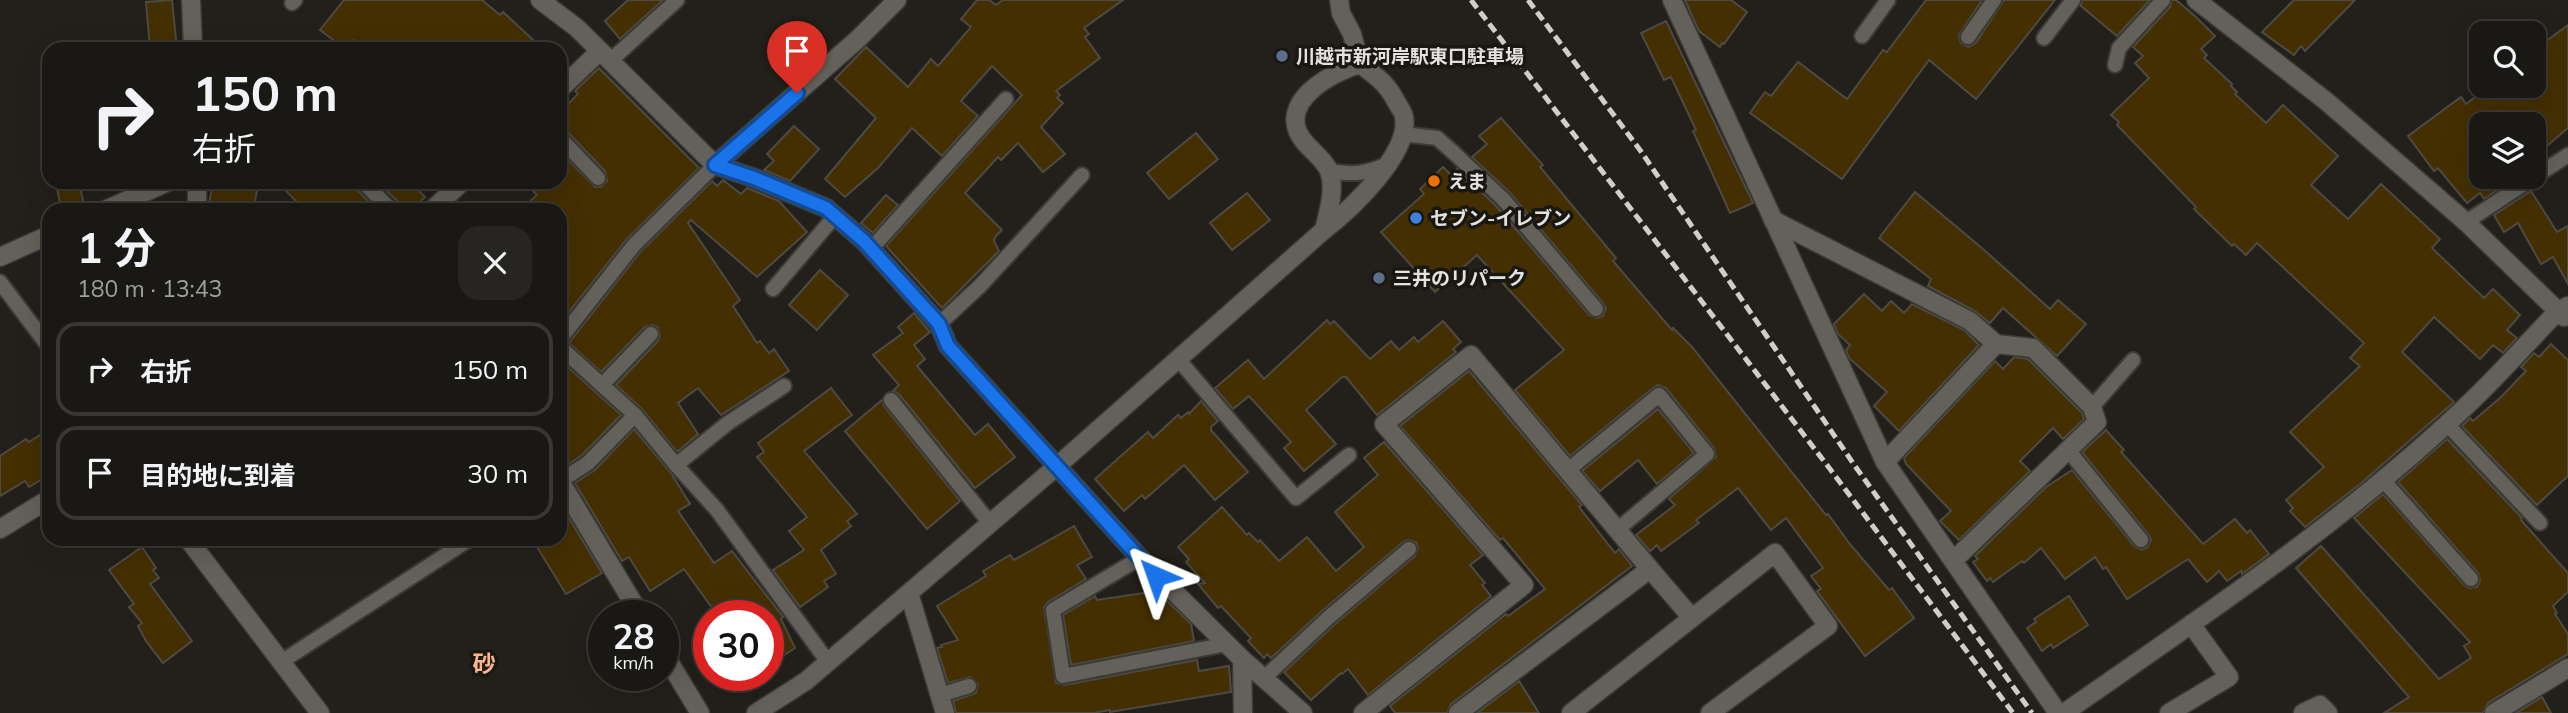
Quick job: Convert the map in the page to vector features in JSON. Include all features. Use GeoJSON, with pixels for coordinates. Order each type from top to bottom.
{"type":"FeatureCollection","features":[{"type":"Feature","properties":{"kind":"street"},"geometry":{"type":"LineString","coordinates":[[191,0],[193,42]]}},
{"type":"Feature","properties":{"kind":"street"},"geometry":{"type":"LineString","coordinates":[[715,165],[858,39],[897,0]]}},
{"type":"Feature","properties":{"kind":"street"},"geometry":{"type":"LineString","coordinates":[[756,713],[806,681],[1056,467],[1324,230],[1348,212],[1389,163],[1403,134],[1405,117],[1387,84],[1360,64],[1352,34],[1341,13],[1339,0]]}},
{"type":"Feature","properties":{"kind":"street"},"geometry":{"type":"LineString","coordinates":[[1672,0],[1885,462],[2058,713]]}},
{"type":"Feature","properties":{"kind":"street"},"geometry":{"type":"LineString","coordinates":[[2064,713],[2191,624],[2383,480],[2447,424],[2564,313],[2466,222],[2326,101],[2196,0]]}},
{"type":"Feature","properties":{"kind":"street"},"geometry":{"type":"LineString","coordinates":[[553,3],[715,165],[826,208],[871,249],[939,324],[948,346],[1140,558],[1242,659],[1303,713]]}},
{"type":"Feature","properties":{"kind":"street"},"geometry":{"type":"LineString","coordinates":[[567,84],[605,56]]}},
{"type":"Feature","properties":{"kind":"street"},"geometry":{"type":"LineString","coordinates":[[1324,230],[1331,191],[1329,170],[1298,134],[1295,120],[1311,89],[1337,71],[1360,64]]}},
{"type":"Feature","properties":{"kind":"street"},"geometry":{"type":"LineString","coordinates":[[121,203],[152,189]]}},
{"type":"Feature","properties":{"kind":"street"},"geometry":{"type":"LineString","coordinates":[[440,203],[454,189]]}},
{"type":"Feature","properties":{"kind":"street"},"geometry":{"type":"LineString","coordinates":[[1773,220],[1970,321],[1996,344],[2033,348],[2092,407],[2097,422],[1954,560]]}},
{"type":"Feature","properties":{"kind":"street"},"geometry":{"type":"LineString","coordinates":[[0,257],[42,238]]}},
{"type":"Feature","properties":{"kind":"street"},"geometry":{"type":"LineString","coordinates":[[1885,462],[1996,344]]}},
{"type":"Feature","properties":{"kind":"street"},"geometry":{"type":"LineString","coordinates":[[1363,713],[1524,585],[1384,424],[1471,355],[1692,618]]}},
{"type":"Feature","properties":{"kind":"street"},"geometry":{"type":"LineString","coordinates":[[567,493],[631,600]]}},
{"type":"Feature","properties":{"kind":"street"},"geometry":{"type":"LineString","coordinates":[[0,529],[42,503]]}},
{"type":"Feature","properties":{"kind":"street"},"geometry":{"type":"LineString","coordinates":[[193,546],[320,713]]}},
{"type":"Feature","properties":{"kind":"street"},"geometry":{"type":"LineString","coordinates":[[1571,713],[1595,706],[1692,618],[1775,553],[1828,626],[1710,713]]}},
{"type":"Feature","properties":{"kind":"street"},"geometry":{"type":"LineString","coordinates":[[1458,713],[1650,569]]}},
{"type":"Feature","properties":{"kind":"street"},"geometry":{"type":"LineString","coordinates":[[909,593],[945,713]]}},
{"type":"Feature","properties":{"kind":"street"},"geometry":{"type":"LineString","coordinates":[[2169,713],[2229,677],[2191,624]]}},
{"type":"Feature","properties":{"kind":"street"},"geometry":{"type":"LineString","coordinates":[[1242,659],[1243,713]]}},
{"type":"Feature","properties":{"kind":"street"},"geometry":{"type":"LineString","coordinates":[[2494,713],[2568,667]]}},
{"type":"Feature","properties":{"kind":"street"},"geometry":{"type":"LineString","coordinates":[[679,678],[700,713]]}},
{"type":"Feature","properties":{"kind":"street"},"geometry":{"type":"LineString","coordinates":[[2302,713],[2320,705],[2328,713]]}},
{"type":"Feature","properties":{"kind":"lane"},"geometry":{"type":"LineString","coordinates":[[605,56],[677,0]]}},
{"type":"Feature","properties":{"kind":"lane"},"geometry":{"type":"LineString","coordinates":[[1862,36],[1888,0]]}},
{"type":"Feature","properties":{"kind":"lane"},"geometry":{"type":"LineString","coordinates":[[1968,37],[1994,0]]}},
{"type":"Feature","properties":{"kind":"lane"},"geometry":{"type":"LineString","coordinates":[[2044,38],[2073,0]]}},
{"type":"Feature","properties":{"kind":"lane"},"geometry":{"type":"LineString","coordinates":[[2115,65],[2119,48],[2163,0]]}},
{"type":"Feature","properties":{"kind":"lane"},"geometry":{"type":"LineString","coordinates":[[871,249],[1006,99]]}},
{"type":"Feature","properties":{"kind":"lane"},"geometry":{"type":"LineString","coordinates":[[1403,134],[1437,138],[1454,153],[1503,199],[1596,309]]}},
{"type":"Feature","properties":{"kind":"lane"},"geometry":{"type":"LineString","coordinates":[[567,145],[598,178]]}},
{"type":"Feature","properties":{"kind":"lane"},"geometry":{"type":"LineString","coordinates":[[2466,222],[2568,155]]}},
{"type":"Feature","properties":{"kind":"lane"},"geometry":{"type":"LineString","coordinates":[[1329,170],[1346,174],[1366,173],[1389,163]]}},
{"type":"Feature","properties":{"kind":"lane"},"geometry":{"type":"LineString","coordinates":[[567,330],[634,245],[715,165]]}},
{"type":"Feature","properties":{"kind":"lane"},"geometry":{"type":"LineString","coordinates":[[939,324],[980,286],[1082,175]]}},
{"type":"Feature","properties":{"kind":"lane"},"geometry":{"type":"LineString","coordinates":[[370,189],[384,203]]}},
{"type":"Feature","properties":{"kind":"lane"},"geometry":{"type":"LineString","coordinates":[[773,289],[835,216]]}},
{"type":"Feature","properties":{"kind":"lane"},"geometry":{"type":"LineString","coordinates":[[0,282],[42,338]]}},
{"type":"Feature","properties":{"kind":"lane"},"geometry":{"type":"LineString","coordinates":[[602,385],[651,334]]}},
{"type":"Feature","properties":{"kind":"lane"},"geometry":{"type":"LineString","coordinates":[[567,354],[635,415],[676,466],[717,510],[828,662]]}},
{"type":"Feature","properties":{"kind":"lane"},"geometry":{"type":"LineString","coordinates":[[1178,359],[1296,498],[1349,455]]}},
{"type":"Feature","properties":{"kind":"lane"},"geometry":{"type":"LineString","coordinates":[[2092,407],[2133,359]]}},
{"type":"Feature","properties":{"kind":"lane"},"geometry":{"type":"LineString","coordinates":[[676,466],[728,423],[784,386]]}},
{"type":"Feature","properties":{"kind":"lane"},"geometry":{"type":"LineString","coordinates":[[1567,470],[1659,395],[1707,454],[1617,530]]}},
{"type":"Feature","properties":{"kind":"lane"},"geometry":{"type":"LineString","coordinates":[[891,400],[990,523]]}},
{"type":"Feature","properties":{"kind":"lane"},"geometry":{"type":"LineString","coordinates":[[567,476],[588,463],[635,415]]}},
{"type":"Feature","properties":{"kind":"lane"},"geometry":{"type":"LineString","coordinates":[[2447,424],[2540,523]]}},
{"type":"Feature","properties":{"kind":"lane"},"geometry":{"type":"LineString","coordinates":[[2068,450],[2141,540]]}},
{"type":"Feature","properties":{"kind":"lane"},"geometry":{"type":"LineString","coordinates":[[2383,480],[2471,579]]}},
{"type":"Feature","properties":{"kind":"lane"},"geometry":{"type":"LineString","coordinates":[[281,662],[459,546]]}},
{"type":"Feature","properties":{"kind":"lane"},"geometry":{"type":"LineString","coordinates":[[1264,678],[1328,618],[1409,549]]}},
{"type":"Feature","properties":{"kind":"lane"},"geometry":{"type":"LineString","coordinates":[[1140,558],[1052,610],[1063,677],[1227,644]]}},
{"type":"Feature","properties":{"kind":"lane"},"geometry":{"type":"LineString","coordinates":[[940,695],[970,686]]}},
{"type":"Feature","properties":{"kind":"building"},"geometry":{"type":"Polygon","coordinates":[[[172,0],[176,42],[149,42],[146,2],[172,0]]]}},
{"type":"Feature","properties":{"kind":"building"},"geometry":{"type":"Polygon","coordinates":[[[344,0],[482,0],[500,15],[503,12],[535,42],[336,42],[320,30],[344,0]]]}},
{"type":"Feature","properties":{"kind":"building"},"geometry":{"type":"Polygon","coordinates":[[[628,0],[663,0],[620,39],[605,21],[628,0]]]}},
{"type":"Feature","properties":{"kind":"building"},"geometry":{"type":"Polygon","coordinates":[[[977,0],[989,0],[996,5],[1003,0],[1123,0],[1084,28],[1089,34],[1085,37],[1100,58],[1056,91],[1060,95],[1057,98],[1063,103],[1041,127],[1065,154],[1043,172],[1018,143],[1001,160],[998,157],[965,193],[1002,230],[994,241],[999,251],[942,308],[886,246],[1022,95],[992,66],[961,101],[978,116],[942,156],[912,128],[878,168],[845,197],[825,179],[876,118],[835,79],[866,47],[908,87],[931,59],[938,66],[971,27],[961,19],[977,0]]]}},
{"type":"Feature","properties":{"kind":"building"},"geometry":{"type":"Polygon","coordinates":[[[1685,0],[1731,0],[1747,12],[1720,47],[1699,31],[1685,0]]]}},
{"type":"Feature","properties":{"kind":"building"},"geometry":{"type":"Polygon","coordinates":[[[1926,0],[1982,0],[1959,35],[1960,42],[1968,47],[1976,43],[2004,0],[2055,0],[1976,99],[1929,60],[1842,179],[1750,113],[1765,92],[1771,96],[1798,62],[1847,99],[1883,50],[1887,52],[1926,0]]]}},
{"type":"Feature","properties":{"kind":"building"},"geometry":{"type":"Polygon","coordinates":[[[2082,0],[2150,0],[2117,36],[2081,6],[2082,0]]]}},
{"type":"Feature","properties":{"kind":"building"},"geometry":{"type":"Polygon","coordinates":[[[2172,0],[2176,0],[2215,36],[2201,49],[2207,55],[2204,58],[2232,84],[2237,92],[2235,94],[2266,123],[2283,105],[2338,156],[2311,185],[2348,219],[2381,184],[2440,239],[2432,248],[2484,298],[2493,289],[2520,315],[2507,330],[2517,338],[2503,353],[2493,345],[2480,359],[2434,317],[2402,352],[2454,402],[2360,484],[2305,527],[2290,511],[2293,508],[2286,500],[2324,467],[2290,432],[2360,366],[2350,358],[2364,343],[2257,243],[2246,255],[2234,244],[2232,246],[2194,209],[2196,207],[2117,125],[2119,122],[2111,115],[2149,78],[2135,63],[2143,56],[2133,47],[2170,7],[2172,0]]]}},
{"type":"Feature","properties":{"kind":"building"},"geometry":{"type":"Polygon","coordinates":[[[2294,0],[2355,0],[2305,51],[2301,46],[2294,55],[2262,32],[2294,0]]]}},
{"type":"Feature","properties":{"kind":"building"},"geometry":{"type":"Polygon","coordinates":[[[1666,21],[1753,203],[1730,213],[1671,77],[1664,80],[1641,33],[1666,21]]]}},
{"type":"Feature","properties":{"kind":"building"},"geometry":{"type":"Polygon","coordinates":[[[2568,25],[2568,128],[2546,147],[2546,112],[2469,112],[2469,189],[2499,189],[2484,199],[2480,193],[2467,203],[2438,168],[2434,171],[2408,136],[2461,97],[2466,104],[2474,98],[2546,98],[2546,41],[2568,25]]]}},
{"type":"Feature","properties":{"kind":"building"},"geometry":{"type":"Polygon","coordinates":[[[599,68],[699,168],[627,239],[567,314],[567,203],[528,203],[537,195],[531,189],[567,189],[567,159],[595,187],[601,187],[607,181],[605,171],[567,131],[567,105],[578,94],[575,91],[599,68]]]}},
{"type":"Feature","properties":{"kind":"building"},"geometry":{"type":"Polygon","coordinates":[[[1501,118],[1543,165],[1540,167],[1616,258],[1613,261],[1672,330],[1673,328],[1692,347],[1826,515],[1828,514],[1889,590],[1892,588],[1914,618],[1865,656],[1817,591],[1821,589],[1811,576],[1823,568],[1786,518],[1771,530],[1738,488],[1696,520],[1699,523],[1661,551],[1657,545],[1650,551],[1636,535],[1675,505],[1669,499],[1716,457],[1714,448],[1666,388],[1658,385],[1653,388],[1570,456],[1515,390],[1564,350],[1477,255],[1435,292],[1381,232],[1424,194],[1420,189],[1443,167],[1451,175],[1457,169],[1496,206],[1589,315],[1597,318],[1603,316],[1606,308],[1603,303],[1510,193],[1472,157],[1487,144],[1479,136],[1501,118]]]}},
{"type":"Feature","properties":{"kind":"building"},"geometry":{"type":"Polygon","coordinates":[[[794,126],[819,149],[790,181],[764,170],[774,161],[767,154],[794,126]]]}},
{"type":"Feature","properties":{"kind":"building"},"geometry":{"type":"Polygon","coordinates":[[[1196,133],[1218,159],[1169,199],[1147,173],[1196,133]]]}},
{"type":"Feature","properties":{"kind":"building"},"geometry":{"type":"Polygon","coordinates":[[[723,180],[741,194],[747,188],[779,201],[807,232],[757,277],[691,220],[688,223],[740,300],[733,306],[757,343],[760,341],[769,353],[774,349],[789,371],[721,415],[698,388],[678,403],[698,434],[677,452],[642,409],[616,385],[658,341],[658,328],[653,325],[645,327],[601,372],[569,343],[641,251],[712,181],[717,186],[723,180]]]}},
{"type":"Feature","properties":{"kind":"building"},"geometry":{"type":"Polygon","coordinates":[[[57,189],[81,189],[84,203],[60,203],[57,189]]]}},
{"type":"Feature","properties":{"kind":"building"},"geometry":{"type":"Polygon","coordinates":[[[212,189],[258,189],[254,203],[209,203],[212,189]]]}},
{"type":"Feature","properties":{"kind":"building"},"geometry":{"type":"Polygon","coordinates":[[[284,189],[356,189],[370,203],[298,203],[284,189]]]}},
{"type":"Feature","properties":{"kind":"building"},"geometry":{"type":"Polygon","coordinates":[[[384,189],[417,189],[425,197],[419,203],[400,203],[384,189]]]}},
{"type":"Feature","properties":{"kind":"building"},"geometry":{"type":"Polygon","coordinates":[[[2531,191],[2557,232],[2568,226],[2568,284],[2553,257],[2541,264],[2518,223],[2504,232],[2494,215],[2531,191]]]}},
{"type":"Feature","properties":{"kind":"building"},"geometry":{"type":"Polygon","coordinates":[[[1915,192],[2050,309],[2058,300],[2086,324],[2057,356],[2003,308],[1990,323],[1975,311],[1928,286],[1931,279],[1879,238],[1915,192]]]}},
{"type":"Feature","properties":{"kind":"building"},"geometry":{"type":"Polygon","coordinates":[[[1247,193],[1270,220],[1232,250],[1210,223],[1247,193]]]}},
{"type":"Feature","properties":{"kind":"building"},"geometry":{"type":"Polygon","coordinates":[[[886,195],[898,205],[873,233],[861,223],[886,195]]]}},
{"type":"Feature","properties":{"kind":"building"},"geometry":{"type":"Polygon","coordinates":[[[820,270],[848,295],[817,330],[789,305],[820,270]]]}},
{"type":"Feature","properties":{"kind":"building"},"geometry":{"type":"Polygon","coordinates":[[[1864,294],[1882,311],[1891,301],[1904,313],[1912,304],[1964,330],[1979,345],[1899,431],[1874,406],[1887,392],[1849,358],[1846,350],[1850,345],[1838,334],[1834,324],[1864,294]]]}},
{"type":"Feature","properties":{"kind":"building"},"geometry":{"type":"Polygon","coordinates":[[[914,313],[930,332],[914,345],[925,359],[917,366],[975,435],[988,424],[1015,457],[975,488],[899,394],[893,391],[899,385],[873,355],[903,333],[898,327],[914,313]]]}},
{"type":"Feature","properties":{"kind":"building"},"geometry":{"type":"Polygon","coordinates":[[[1327,320],[1330,324],[1334,321],[1370,359],[1391,341],[1399,350],[1414,337],[1418,342],[1443,321],[1461,342],[1453,349],[1456,352],[1377,415],[1346,377],[1342,377],[1306,410],[1336,444],[1304,471],[1284,448],[1291,442],[1249,396],[1233,409],[1215,388],[1248,360],[1264,379],[1327,320]]]}},
{"type":"Feature","properties":{"kind":"building"},"geometry":{"type":"Polygon","coordinates":[[[2551,344],[2568,360],[2568,476],[2537,505],[2462,426],[2470,418],[2473,421],[2501,397],[2526,371],[2521,367],[2534,353],[2539,357],[2551,344]]]}},
{"type":"Feature","properties":{"kind":"building"},"geometry":{"type":"Polygon","coordinates":[[[2014,357],[2028,359],[2082,413],[2084,419],[2063,439],[2053,428],[2020,461],[2030,471],[1959,540],[1940,521],[1951,511],[1906,464],[1904,458],[1995,361],[2003,369],[2014,357]]]}},
{"type":"Feature","properties":{"kind":"building"},"geometry":{"type":"Polygon","coordinates":[[[567,366],[621,415],[582,455],[567,465],[567,366]]]}},
{"type":"Feature","properties":{"kind":"building"},"geometry":{"type":"Polygon","coordinates":[[[1469,371],[1582,505],[1579,507],[1615,553],[1619,549],[1632,566],[1451,704],[1447,713],[1395,713],[1390,706],[1506,614],[1508,616],[1545,589],[1503,538],[1500,540],[1400,426],[1469,371]]]}},
{"type":"Feature","properties":{"kind":"building"},"geometry":{"type":"Polygon","coordinates":[[[831,388],[852,415],[804,451],[857,514],[847,521],[851,526],[821,550],[836,574],[824,581],[828,587],[800,607],[773,570],[804,550],[789,531],[807,517],[757,457],[764,452],[758,443],[831,388]]]}},
{"type":"Feature","properties":{"kind":"building"},"geometry":{"type":"Polygon","coordinates":[[[882,400],[960,501],[927,529],[845,431],[882,400]]]}},
{"type":"Feature","properties":{"kind":"building"},"geometry":{"type":"Polygon","coordinates":[[[1201,401],[1218,421],[1211,430],[1248,472],[1215,500],[1184,465],[1145,499],[1142,495],[1124,511],[1095,479],[1148,432],[1153,438],[1178,415],[1181,418],[1188,412],[1189,414],[1201,401]]]}},
{"type":"Feature","properties":{"kind":"building"},"geometry":{"type":"Polygon","coordinates":[[[1658,409],[1694,453],[1657,484],[1638,460],[1600,491],[1582,471],[1658,409]]]}},
{"type":"Feature","properties":{"kind":"building"},"geometry":{"type":"Polygon","coordinates":[[[634,429],[671,473],[690,504],[678,511],[714,563],[732,551],[770,600],[706,600],[684,569],[650,591],[629,557],[622,561],[575,483],[595,470],[634,429]]]}},
{"type":"Feature","properties":{"kind":"building"},"geometry":{"type":"Polygon","coordinates":[[[2106,430],[2124,450],[2121,452],[2203,544],[2235,519],[2247,533],[2250,530],[2269,554],[2242,574],[2241,571],[2227,581],[2219,571],[2207,582],[2188,559],[2127,599],[2106,567],[2103,569],[2095,557],[2065,579],[2041,548],[2024,563],[2022,561],[1993,582],[1990,578],[1987,581],[1973,562],[1978,559],[1975,556],[2046,487],[2072,470],[2134,546],[2142,550],[2148,547],[2151,539],[2148,534],[2082,452],[2106,430]]]}},
{"type":"Feature","properties":{"kind":"building"},"geometry":{"type":"Polygon","coordinates":[[[42,434],[42,479],[29,487],[25,481],[0,496],[0,456],[26,439],[29,442],[42,434]]]}},
{"type":"Feature","properties":{"kind":"building"},"geometry":{"type":"Polygon","coordinates":[[[2447,439],[2522,518],[2568,573],[2568,592],[2553,606],[2568,634],[2568,654],[2488,703],[2483,713],[2384,713],[2409,697],[2296,568],[2321,546],[2439,679],[2471,658],[2464,646],[2470,642],[2354,518],[2383,494],[2464,585],[2469,588],[2477,587],[2480,581],[2478,573],[2398,482],[2447,439]]]}},
{"type":"Feature","properties":{"kind":"building"},"geometry":{"type":"Polygon","coordinates":[[[1384,442],[1483,555],[1470,565],[1485,583],[1482,585],[1491,596],[1368,695],[1348,669],[1311,700],[1284,672],[1415,556],[1418,548],[1416,542],[1403,542],[1271,658],[1267,654],[1264,658],[1248,641],[1251,638],[1221,606],[1218,608],[1198,584],[1205,583],[1186,562],[1189,559],[1178,547],[1222,507],[1247,535],[1249,533],[1258,542],[1260,540],[1279,561],[1307,537],[1336,571],[1364,547],[1335,512],[1378,475],[1364,458],[1384,442]]]}},
{"type":"Feature","properties":{"kind":"building"},"geometry":{"type":"Polygon","coordinates":[[[567,515],[602,573],[566,594],[536,546],[567,546],[567,515]]]}},
{"type":"Feature","properties":{"kind":"building"},"geometry":{"type":"Polygon","coordinates":[[[1074,526],[1092,557],[1077,565],[1086,579],[1044,607],[1056,683],[1065,685],[1197,660],[1199,671],[1229,666],[1231,692],[1110,712],[956,713],[953,701],[976,693],[978,684],[970,677],[948,683],[937,648],[958,640],[937,606],[986,576],[983,571],[1010,555],[1014,560],[1074,526]]]}},
{"type":"Feature","properties":{"kind":"building"},"geometry":{"type":"Polygon","coordinates":[[[142,547],[156,568],[153,570],[159,578],[150,584],[192,641],[163,663],[138,626],[142,623],[129,607],[134,604],[109,570],[142,547]]]}},
{"type":"Feature","properties":{"kind":"building"},"geometry":{"type":"Polygon","coordinates":[[[1157,591],[1191,624],[1194,641],[1071,665],[1063,615],[1095,596],[1097,600],[1157,591]]]}},
{"type":"Feature","properties":{"kind":"building"},"geometry":{"type":"Polygon","coordinates":[[[2069,596],[2088,625],[2053,648],[2051,644],[2042,651],[2027,628],[2036,622],[2034,619],[2069,596]]]}},
{"type":"Feature","properties":{"kind":"building"},"geometry":{"type":"Polygon","coordinates":[[[784,625],[795,648],[784,655],[784,625]]]}},
{"type":"Feature","properties":{"kind":"building"},"geometry":{"type":"Polygon","coordinates":[[[1519,681],[1539,713],[1477,713],[1519,681]]]}},
{"type":"Feature","properties":{"kind":"building"},"geometry":{"type":"Polygon","coordinates":[[[2542,697],[2551,713],[2516,713],[2542,697]]]}},
{"type":"Feature","properties":{"kind":"railway"},"geometry":{"type":"LineString","coordinates":[[1471,0],[2013,713]]}},
{"type":"Feature","properties":{"kind":"railway"},"geometry":{"type":"LineString","coordinates":[[1528,0],[1640,150],[1855,466],[2032,713]]}},
{"type":"Feature","properties":{"kind":"place","name":"川越市新河岸駅東口駐車場"},"geometry":{"type":"Point","coordinates":[1282,56]}},
{"type":"Feature","properties":{"kind":"place","name":"えま"},"geometry":{"type":"Point","coordinates":[1434,181]}},
{"type":"Feature","properties":{"kind":"place","name":"セブン-イレブン"},"geometry":{"type":"Point","coordinates":[1416,218]}},
{"type":"Feature","properties":{"kind":"place","name":"三井のリパーク"},"geometry":{"type":"Point","coordinates":[1379,278]}},
{"type":"Feature","properties":{"kind":"district","name":"砂"},"geometry":{"type":"Point","coordinates":[484,664]}},
{"type":"Feature","properties":{"kind":"route"},"geometry":{"type":"LineString","coordinates":[[797,93],[715,165],[826,208],[864,241],[939,324],[948,346],[1156,576]]}}]}
